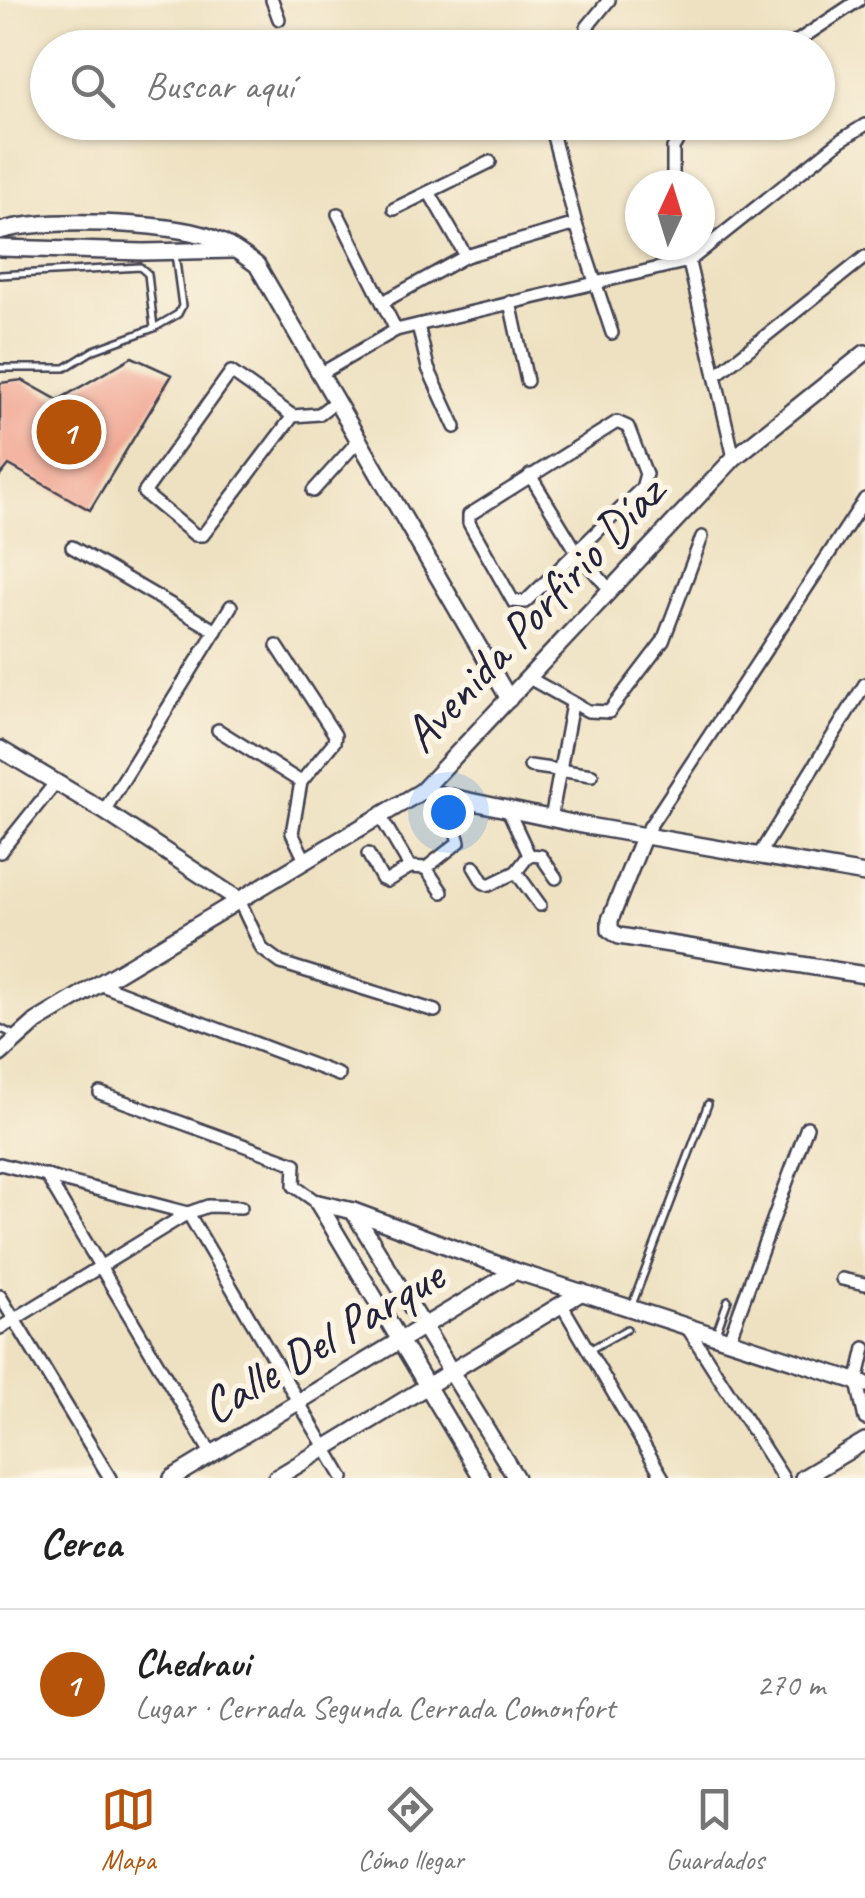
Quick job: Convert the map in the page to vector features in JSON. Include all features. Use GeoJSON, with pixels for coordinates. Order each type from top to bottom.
{"type":"FeatureCollection","features":[{"type":"Feature","properties":{"kind":"street"},"geometry":{"type":"LineString","coordinates":[[272,0],[279,19]]}},
{"type":"Feature","properties":{"kind":"street"},"geometry":{"type":"LineString","coordinates":[[586,26],[609,0]]}},
{"type":"Feature","properties":{"kind":"street"},"geometry":{"type":"LineString","coordinates":[[814,30],[859,0]]}},
{"type":"Feature","properties":{"kind":"street"},"geometry":{"type":"LineString","coordinates":[[320,374],[396,330],[689,261],[865,124]]}},
{"type":"Feature","properties":{"kind":"street"},"geometry":{"type":"LineString","coordinates":[[554,140],[576,224],[612,333]]}},
{"type":"Feature","properties":{"kind":"street"},"geometry":{"type":"LineString","coordinates":[[673,170],[673,148],[678,140]]}},
{"type":"Feature","properties":{"kind":"street"},"geometry":{"type":"LineString","coordinates":[[394,208],[490,162]]}},
{"type":"Feature","properties":{"kind":"street"},"geometry":{"type":"LineString","coordinates":[[430,192],[466,256]]}},
{"type":"Feature","properties":{"kind":"street"},"geometry":{"type":"LineString","coordinates":[[338,214],[396,330]]}},
{"type":"Feature","properties":{"kind":"street"},"geometry":{"type":"LineString","coordinates":[[4,229],[53,224],[187,231],[237,250],[257,265],[509,699]]}},
{"type":"Feature","properties":{"kind":"street"},"geometry":{"type":"LineString","coordinates":[[382,302],[466,256],[576,224]]}},
{"type":"Feature","properties":{"kind":"street"},"geometry":{"type":"LineString","coordinates":[[144,252],[154,240],[146,228]]}},
{"type":"Feature","properties":{"kind":"street"},"geometry":{"type":"LineString","coordinates":[[0,250],[237,250]]}},
{"type":"Feature","properties":{"kind":"street"},"geometry":{"type":"LineString","coordinates":[[715,376],[865,258]]}},
{"type":"Feature","properties":{"kind":"street"},"geometry":{"type":"LineString","coordinates":[[689,261],[734,458]]}},
{"type":"Feature","properties":{"kind":"street"},"geometry":{"type":"LineString","coordinates":[[510,302],[528,381]]}},
{"type":"Feature","properties":{"kind":"street"},"geometry":{"type":"LineString","coordinates":[[418,325],[428,368],[455,427]]}},
{"type":"Feature","properties":{"kind":"street","name":"Avenida Porfirio Díaz"},"geometry":{"type":"LineString","coordinates":[[0,1054],[16,1036],[99,984],[422,791],[734,458],[865,353]]}},
{"type":"Feature","properties":{"kind":"street"},"geometry":{"type":"LineString","coordinates":[[293,416],[204,534],[195,535],[144,493],[231,372],[293,416],[318,414],[336,401]]}},
{"type":"Feature","properties":{"kind":"street"},"geometry":{"type":"LineString","coordinates":[[618,422],[628,427],[646,481],[577,552],[525,602],[513,601],[469,523],[469,516],[618,422]]}},
{"type":"Feature","properties":{"kind":"street"},"geometry":{"type":"LineString","coordinates":[[313,491],[359,440]]}},
{"type":"Feature","properties":{"kind":"street"},"geometry":{"type":"LineString","coordinates":[[530,475],[577,552],[612,591]]}},
{"type":"Feature","properties":{"kind":"street"},"geometry":{"type":"LineString","coordinates":[[865,500],[644,835],[610,920],[610,930],[619,936],[865,975]]}},
{"type":"Feature","properties":{"kind":"street"},"geometry":{"type":"LineString","coordinates":[[529,678],[588,711],[608,712],[663,641],[702,537]]}},
{"type":"Feature","properties":{"kind":"street"},"geometry":{"type":"LineString","coordinates":[[72,547],[216,631]]}},
{"type":"Feature","properties":{"kind":"street"},"geometry":{"type":"LineString","coordinates":[[104,811],[231,606]]}},
{"type":"Feature","properties":{"kind":"street"},"geometry":{"type":"LineString","coordinates":[[277,646],[336,736],[300,782],[292,834],[305,860]]}},
{"type":"Feature","properties":{"kind":"street"},"geometry":{"type":"LineString","coordinates":[[759,855],[865,684]]}},
{"type":"Feature","properties":{"kind":"street"},"geometry":{"type":"LineString","coordinates":[[551,818],[572,704]]}},
{"type":"Feature","properties":{"kind":"street"},"geometry":{"type":"LineString","coordinates":[[218,730],[300,782]]}},
{"type":"Feature","properties":{"kind":"street"},"geometry":{"type":"LineString","coordinates":[[0,749],[104,811],[238,900],[270,957],[435,1010]]}},
{"type":"Feature","properties":{"kind":"street"},"geometry":{"type":"LineString","coordinates":[[530,766],[592,775]]}},
{"type":"Feature","properties":{"kind":"street"},"geometry":{"type":"LineString","coordinates":[[0,852],[56,782]]}},
{"type":"Feature","properties":{"kind":"street"},"geometry":{"type":"LineString","coordinates":[[422,791],[644,835],[863,870]]}},
{"type":"Feature","properties":{"kind":"street"},"geometry":{"type":"LineString","coordinates":[[368,854],[386,881],[410,867],[426,868],[460,842],[445,796]]}},
{"type":"Feature","properties":{"kind":"street"},"geometry":{"type":"LineString","coordinates":[[508,810],[529,855]]}},
{"type":"Feature","properties":{"kind":"street"},"geometry":{"type":"LineString","coordinates":[[380,816],[410,867]]}},
{"type":"Feature","properties":{"kind":"street"},"geometry":{"type":"LineString","coordinates":[[474,867],[489,885],[516,872],[529,855]]}},
{"type":"Feature","properties":{"kind":"street"},"geometry":{"type":"LineString","coordinates":[[529,855],[541,856],[556,878]]}},
{"type":"Feature","properties":{"kind":"street"},"geometry":{"type":"LineString","coordinates":[[426,868],[442,892]]}},
{"type":"Feature","properties":{"kind":"street"},"geometry":{"type":"LineString","coordinates":[[516,872],[540,904]]}},
{"type":"Feature","properties":{"kind":"street"},"geometry":{"type":"LineString","coordinates":[[99,984],[339,1074]]}},
{"type":"Feature","properties":{"kind":"street"},"geometry":{"type":"LineString","coordinates":[[100,1094],[295,1164],[294,1186],[318,1202],[353,1211],[514,1271],[861,1382]]}},
{"type":"Feature","properties":{"kind":"street"},"geometry":{"type":"LineString","coordinates":[[722,1338],[807,1128]]}},
{"type":"Feature","properties":{"kind":"street"},"geometry":{"type":"LineString","coordinates":[[0,1164],[188,1213],[343,1478]]}},
{"type":"Feature","properties":{"kind":"street"},"geometry":{"type":"LineString","coordinates":[[46,1174],[212,1455]]}},
{"type":"Feature","properties":{"kind":"street"},"geometry":{"type":"LineString","coordinates":[[318,1202],[482,1478]]}},
{"type":"Feature","properties":{"kind":"street"},"geometry":{"type":"LineString","coordinates":[[0,1328],[188,1213],[208,1206],[241,1208]]}},
{"type":"Feature","properties":{"kind":"street"},"geometry":{"type":"LineString","coordinates":[[353,1211],[516,1478]]}},
{"type":"Feature","properties":{"kind":"street","name":"Calle Del Parque"},"geometry":{"type":"LineString","coordinates":[[172,1478],[514,1271]]}},
{"type":"Feature","properties":{"kind":"street"},"geometry":{"type":"LineString","coordinates":[[842,1278],[865,1284]]}},
{"type":"Feature","properties":{"kind":"street"},"geometry":{"type":"LineString","coordinates":[[276,1478],[582,1292]]}},
{"type":"Feature","properties":{"kind":"street"},"geometry":{"type":"LineString","coordinates":[[0,1296],[110,1478]]}},
{"type":"Feature","properties":{"kind":"street"},"geometry":{"type":"LineString","coordinates":[[563,1307],[663,1478]]}},
{"type":"Feature","properties":{"kind":"street"},"geometry":{"type":"LineString","coordinates":[[687,1326],[782,1478]]}},
{"type":"Feature","properties":{"kind":"street"},"geometry":{"type":"LineString","coordinates":[[865,1348],[861,1382],[865,1418]]}},
{"type":"Feature","properties":{"kind":"street"},"geometry":{"type":"LineString","coordinates":[[803,1478],[865,1440]]}},
{"type":"Feature","properties":{"kind":"lane"},"geometry":{"type":"LineString","coordinates":[[0,368],[65,368],[94,350],[154,328],[178,314],[182,306],[174,251]]}},
{"type":"Feature","properties":{"kind":"lane"},"geometry":{"type":"LineString","coordinates":[[0,274],[140,268],[148,274],[154,328]]}},
{"type":"Feature","properties":{"kind":"lane"},"geometry":{"type":"LineString","coordinates":[[0,1028],[16,1036]]}},
{"type":"Feature","properties":{"kind":"lane"},"geometry":{"type":"LineString","coordinates":[[632,1308],[708,1104]]}},
{"type":"Feature","properties":{"kind":"lane"},"geometry":{"type":"LineString","coordinates":[[722,1338],[728,1300]]}},
{"type":"Feature","properties":{"kind":"lane"},"geometry":{"type":"LineString","coordinates":[[588,1350],[627,1328]]}},
{"type":"Feature","properties":{"kind":"building"},"geometry":{"type":"Polygon","coordinates":[[[132,357],[172,375],[90,510],[9,465],[0,476],[0,383],[22,380],[58,400],[132,357]]]}},
{"type":"Feature","properties":{"kind":"place","name":"Chedraui"},"geometry":{"type":"Point","coordinates":[69,432]}}]}
